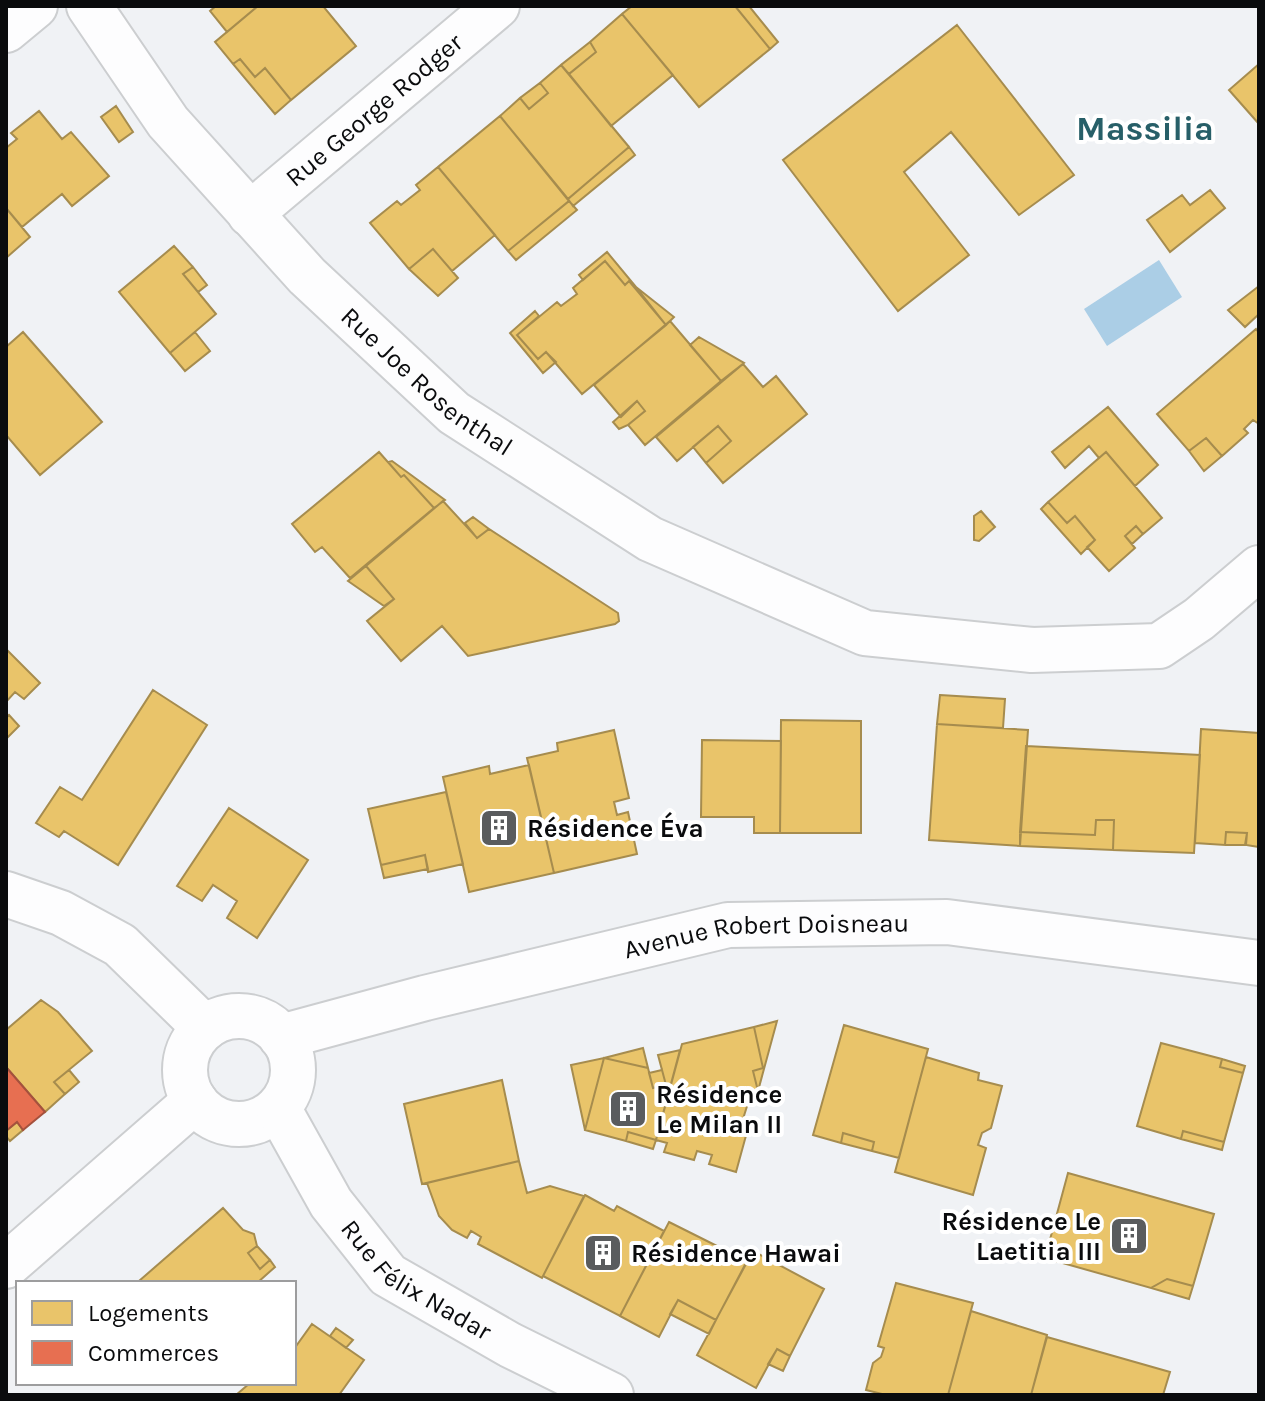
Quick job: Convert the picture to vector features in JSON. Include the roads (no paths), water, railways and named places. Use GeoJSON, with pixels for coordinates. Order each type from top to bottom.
{"type":"FeatureCollection","features":[{"type":"Feature","properties":{"kind":"street"},"geometry":{"type":"LineString","coordinates":[[6,30],[35,6]]}},
{"type":"Feature","properties":{"kind":"street","name":"Rue Joe Rosenthal"},"geometry":{"type":"LineString","coordinates":[[89,6],[168,122],[307,276],[454,413],[650,539],[865,633],[1032,650],[1159,646],[1199,619],[1259,568]]}},
{"type":"Feature","properties":{"kind":"street","name":"Rue George Rodger"},"geometry":{"type":"LineString","coordinates":[[250,214],[497,6]]}},
{"type":"Feature","properties":{"kind":"street"},"geometry":{"type":"LineString","coordinates":[[6,894],[61,913],[120,945],[205,1028]]}},
{"type":"Feature","properties":{"kind":"street","name":"Avenue Robert Doisneau"},"geometry":{"type":"LineString","coordinates":[[281,1037],[425,998],[728,925],[947,922],[1259,963]]}},
{"type":"Feature","properties":{"kind":"street"},"geometry":{"type":"LineString","coordinates":[[237,1016],[254,1018],[270,1025],[281,1037],[293,1065],[292,1081],[278,1108],[262,1119],[244,1124],[225,1122],[208,1114],[195,1101],[187,1086],[187,1054],[205,1028],[220,1019],[237,1016]]}},
{"type":"Feature","properties":{"kind":"street"},"geometry":{"type":"LineString","coordinates":[[6,1266],[195,1101]]}},
{"type":"Feature","properties":{"kind":"street","name":"Rue Félix Nadar"},"geometry":{"type":"LineString","coordinates":[[278,1108],[331,1203],[388,1275],[510,1345],[611,1395]]}},
{"type":"Feature","properties":{"kind":"water"},"geometry":{"type":"Polygon","coordinates":[[[1159,260],[1182,297],[1107,346],[1084,309],[1159,260]]]}},
{"type":"Feature","properties":{"kind":"place","name":"Résidence Éva"},"geometry":{"type":"Point","coordinates":[499,828]}},
{"type":"Feature","properties":{"kind":"place","name":"Résidence Le Milan II"},"geometry":{"type":"Point","coordinates":[628,1109]}},
{"type":"Feature","properties":{"kind":"place","name":"Résidence Le Laetitia III"},"geometry":{"type":"Point","coordinates":[1129,1236]}},
{"type":"Feature","properties":{"kind":"place","name":"Résidence Hawai"},"geometry":{"type":"Point","coordinates":[603,1253]}},
{"type":"Feature","properties":{"kind":"district","name":"Massilia"},"geometry":{"type":"Point","coordinates":[1145,128]}}]}
